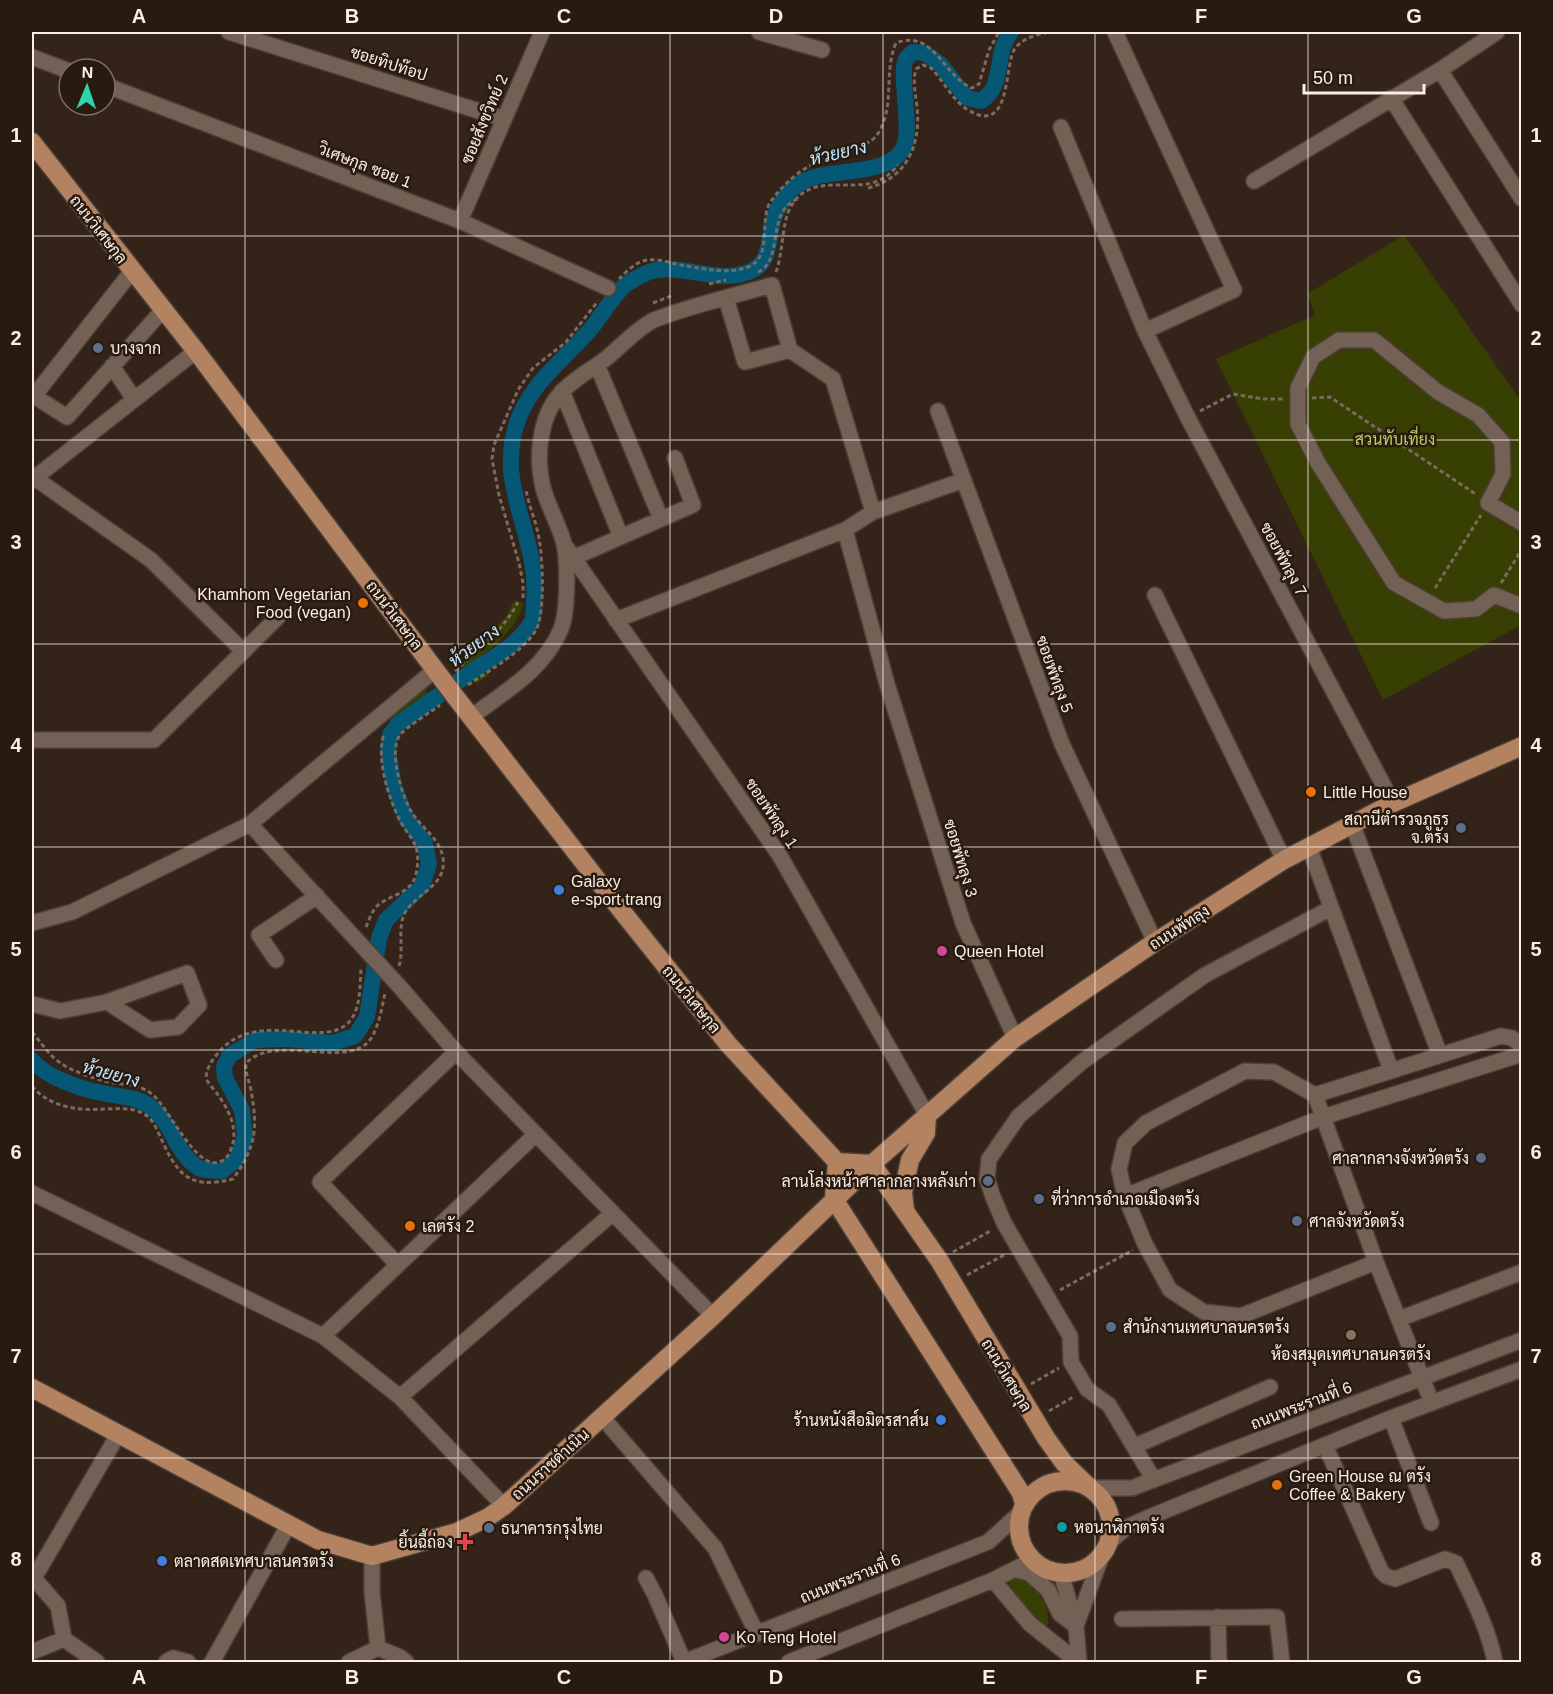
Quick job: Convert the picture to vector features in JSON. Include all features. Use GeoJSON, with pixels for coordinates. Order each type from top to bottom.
{"type":"FeatureCollection","features":[{"type":"Feature","properties":{"kind":"main road","name":"ถนนวิเศษกุล"},"geometry":{"type":"LineString","coordinates":[[32,142],[196,351],[454,694],[609,895],[728,1044],[837,1162]]}},
{"type":"Feature","properties":{"kind":"main road","name":"ถนนพัทลุง"},"geometry":{"type":"LineString","coordinates":[[872,1164],[1015,1038],[1155,942],[1284,860],[1393,803],[1521,746]]}},
{"type":"Feature","properties":{"kind":"main road"},"geometry":{"type":"LineString","coordinates":[[905,1211],[903,1192],[910,1160],[926,1133],[927,1115]]}},
{"type":"Feature","properties":{"kind":"main road"},"geometry":{"type":"LineString","coordinates":[[872,1164],[837,1162],[834,1199],[1021,1493],[1019,1534],[1023,1548],[1033,1560],[1046,1569],[1061,1573],[1076,1571],[1090,1565],[1104,1550],[1111,1526],[1109,1511],[1101,1498],[1090,1488],[1076,1482],[1061,1480],[1046,1484],[1033,1492],[1022,1509]]}},
{"type":"Feature","properties":{"kind":"main road","name":"ถนนวิเศษกุล"},"geometry":{"type":"LineString","coordinates":[[872,1164],[939,1260],[1034,1419],[1064,1463],[1090,1488]]}},
{"type":"Feature","properties":{"kind":"main road","name":"ถนนราชดำเนิน"},"geometry":{"type":"LineString","coordinates":[[372,1556],[457,1532],[487,1518],[504,1506],[713,1316],[872,1164]]}},
{"type":"Feature","properties":{"kind":"main road"},"geometry":{"type":"LineString","coordinates":[[32,1389],[318,1540],[372,1556]]}},
{"type":"Feature","properties":{"kind":"street","name":"ซอยทิปท๊อป"},"geometry":{"type":"LineString","coordinates":[[228,32],[504,119]]}},
{"type":"Feature","properties":{"kind":"street","name":"ซอยสังขวิทย์ 2"},"geometry":{"type":"LineString","coordinates":[[460,221],[542,32]]}},
{"type":"Feature","properties":{"kind":"street"},"geometry":{"type":"LineString","coordinates":[[759,32],[822,50]]}},
{"type":"Feature","properties":{"kind":"street"},"geometry":{"type":"LineString","coordinates":[[1254,181],[1440,70],[1497,32]]}},
{"type":"Feature","properties":{"kind":"street"},"geometry":{"type":"LineString","coordinates":[[1115,33],[1234,290],[1145,331]]}},
{"type":"Feature","properties":{"kind":"street"},"geometry":{"type":"LineString","coordinates":[[32,57],[57,66]]}},
{"type":"Feature","properties":{"kind":"street"},"geometry":{"type":"LineString","coordinates":[[1440,70],[1521,199]]}},
{"type":"Feature","properties":{"kind":"street","name":"วิเศษกุล ซอย 1"},"geometry":{"type":"LineString","coordinates":[[117,90],[460,221],[608,288]]}},
{"type":"Feature","properties":{"kind":"street"},"geometry":{"type":"LineString","coordinates":[[1391,99],[1521,305]]}},
{"type":"Feature","properties":{"kind":"street","name":"ซอยพัทลุง 7"},"geometry":{"type":"LineString","coordinates":[[1062,127],[1145,331],[1188,418],[1393,803]]}},
{"type":"Feature","properties":{"kind":"street"},"geometry":{"type":"LineString","coordinates":[[132,270],[34,396],[67,417],[163,310]]}},
{"type":"Feature","properties":{"kind":"street"},"geometry":{"type":"LineString","coordinates":[[32,923],[72,912],[250,824],[454,694],[540,664],[552,649],[562,627],[567,598],[564,544],[542,485],[539,461],[543,433],[551,405],[562,391],[651,321],[772,285],[790,350],[833,378],[873,512]]}},
{"type":"Feature","properties":{"kind":"street"},"geometry":{"type":"LineString","coordinates":[[726,298],[745,362],[790,350]]}},
{"type":"Feature","properties":{"kind":"street"},"geometry":{"type":"LineString","coordinates":[[1521,523],[1488,503],[1503,474],[1502,442],[1478,415],[1438,392],[1374,340],[1339,340],[1313,357],[1298,388],[1298,424],[1317,463],[1394,583],[1444,611],[1476,609],[1494,595],[1521,606]]}},
{"type":"Feature","properties":{"kind":"street"},"geometry":{"type":"LineString","coordinates":[[196,351],[32,478],[151,560],[243,651]]}},
{"type":"Feature","properties":{"kind":"street"},"geometry":{"type":"LineString","coordinates":[[597,365],[660,519]]}},
{"type":"Feature","properties":{"kind":"street"},"geometry":{"type":"LineString","coordinates":[[112,366],[134,399]]}},
{"type":"Feature","properties":{"kind":"street"},"geometry":{"type":"LineString","coordinates":[[562,391],[621,537]]}},
{"type":"Feature","properties":{"kind":"street","name":"ซอยพัทลุง 5"},"geometry":{"type":"LineString","coordinates":[[938,411],[1062,744],[1155,942]]}},
{"type":"Feature","properties":{"kind":"street"},"geometry":{"type":"LineString","coordinates":[[573,558],[693,505],[675,458]]}},
{"type":"Feature","properties":{"kind":"street"},"geometry":{"type":"LineString","coordinates":[[616,620],[845,530],[873,512],[964,480]]}},
{"type":"Feature","properties":{"kind":"street","name":"ซอยพัทลุง 3"},"geometry":{"type":"LineString","coordinates":[[845,530],[887,684],[963,923],[1015,1038]]}},
{"type":"Feature","properties":{"kind":"street","name":"ซอยพัทลุง 1"},"geometry":{"type":"LineString","coordinates":[[564,544],[780,856],[927,1115]]}},
{"type":"Feature","properties":{"kind":"street"},"geometry":{"type":"LineString","coordinates":[[1155,596],[1284,860]]}},
{"type":"Feature","properties":{"kind":"street"},"geometry":{"type":"LineString","coordinates":[[32,740],[154,740],[278,617]]}},
{"type":"Feature","properties":{"kind":"street"},"geometry":{"type":"LineString","coordinates":[[250,824],[397,984],[456,1052],[713,1316]]}},
{"type":"Feature","properties":{"kind":"street"},"geometry":{"type":"LineString","coordinates":[[1352,824],[1440,1055]]}},
{"type":"Feature","properties":{"kind":"street"},"geometry":{"type":"LineString","coordinates":[[1309,847],[1391,1070]]}},
{"type":"Feature","properties":{"kind":"street"},"geometry":{"type":"LineString","coordinates":[[276,960],[259,935],[316,896]]}},
{"type":"Feature","properties":{"kind":"street"},"geometry":{"type":"LineString","coordinates":[[1154,1480],[1109,1405],[1087,1389],[1071,1362],[1070,1336],[1004,1223],[987,1179],[988,1159],[1019,1116],[1083,1061],[1205,975],[1331,908]]}},
{"type":"Feature","properties":{"kind":"street"},"geometry":{"type":"LineString","coordinates":[[32,1004],[60,1011],[106,1002],[187,973],[199,1005],[178,1027],[150,1030],[106,1002]]}},
{"type":"Feature","properties":{"kind":"street"},"geometry":{"type":"LineString","coordinates":[[1315,1095],[1501,1036],[1512,1038],[1521,1046]]}},
{"type":"Feature","properties":{"kind":"street"},"geometry":{"type":"LineString","coordinates":[[397,1264],[320,1182],[456,1052]]}},
{"type":"Feature","properties":{"kind":"street"},"geometry":{"type":"LineString","coordinates":[[1125,1196],[1323,1117],[1521,1054]]}},
{"type":"Feature","properties":{"kind":"street"},"geometry":{"type":"LineString","coordinates":[[1376,1262],[1240,1316],[1204,1312],[1170,1290],[1145,1244],[1125,1196],[1119,1169],[1125,1143],[1146,1123],[1245,1071],[1274,1072],[1315,1095],[1376,1262],[1432,1403]]}},
{"type":"Feature","properties":{"kind":"street"},"geometry":{"type":"LineString","coordinates":[[322,1336],[535,1135]]}},
{"type":"Feature","properties":{"kind":"street"},"geometry":{"type":"LineString","coordinates":[[32,1194],[322,1336],[400,1397],[504,1506]]}},
{"type":"Feature","properties":{"kind":"street"},"geometry":{"type":"LineString","coordinates":[[400,1397],[613,1213]]}},
{"type":"Feature","properties":{"kind":"street"},"geometry":{"type":"LineString","coordinates":[[1399,1318],[1521,1272]]}},
{"type":"Feature","properties":{"kind":"street","name":"ถนนพระรามที่ 6"},"geometry":{"type":"LineString","coordinates":[[1090,1488],[1132,1488],[1521,1340]]}},
{"type":"Feature","properties":{"kind":"street"},"geometry":{"type":"LineString","coordinates":[[1076,1626],[1104,1550],[1127,1527],[1391,1418],[1521,1369]]}},
{"type":"Feature","properties":{"kind":"street"},"geometry":{"type":"LineString","coordinates":[[1135,1446],[1270,1386]]}},
{"type":"Feature","properties":{"kind":"street"},"geometry":{"type":"LineString","coordinates":[[602,1417],[715,1548],[757,1634]]}},
{"type":"Feature","properties":{"kind":"street"},"geometry":{"type":"LineString","coordinates":[[1391,1418],[1431,1523]]}},
{"type":"Feature","properties":{"kind":"street"},"geometry":{"type":"LineString","coordinates":[[97,1662],[64,1639],[58,1606],[33,1577],[119,1433]]}},
{"type":"Feature","properties":{"kind":"street"},"geometry":{"type":"LineString","coordinates":[[1325,1445],[1381,1571],[1386,1576],[1395,1579],[1445,1559],[1456,1563],[1475,1602],[1492,1646],[1495,1662]]}},
{"type":"Feature","properties":{"kind":"street","name":"ถนนพระรามที่ 6"},"geometry":{"type":"LineString","coordinates":[[684,1662],[988,1542],[1022,1509]]}},
{"type":"Feature","properties":{"kind":"street"},"geometry":{"type":"LineString","coordinates":[[212,1662],[289,1524]]}},
{"type":"Feature","properties":{"kind":"street"},"geometry":{"type":"LineString","coordinates":[[372,1556],[372,1592],[378,1648]]}},
{"type":"Feature","properties":{"kind":"street"},"geometry":{"type":"LineString","coordinates":[[789,1662],[1017,1570],[1033,1560]]}},
{"type":"Feature","properties":{"kind":"street"},"geometry":{"type":"LineString","coordinates":[[1017,1570],[1029,1573],[1048,1590],[1060,1614],[1076,1626]]}},
{"type":"Feature","properties":{"kind":"street"},"geometry":{"type":"LineString","coordinates":[[1061,1573],[1076,1626],[1078,1662]]}},
{"type":"Feature","properties":{"kind":"street"},"geometry":{"type":"LineString","coordinates":[[646,1578],[684,1662]]}},
{"type":"Feature","properties":{"kind":"street"},"geometry":{"type":"LineString","coordinates":[[993,1580],[1029,1624],[1078,1662]]}},
{"type":"Feature","properties":{"kind":"street"},"geometry":{"type":"LineString","coordinates":[[1218,1617],[1219,1662]]}},
{"type":"Feature","properties":{"kind":"street"},"geometry":{"type":"LineString","coordinates":[[1122,1619],[1277,1617],[1282,1662]]}},
{"type":"Feature","properties":{"kind":"street"},"geometry":{"type":"LineString","coordinates":[[32,1652],[64,1639]]}},
{"type":"Feature","properties":{"kind":"street"},"geometry":{"type":"LineString","coordinates":[[349,1662],[378,1648],[406,1662]]}},
{"type":"Feature","properties":{"kind":"street"},"geometry":{"type":"LineString","coordinates":[[166,1662],[173,1658],[188,1662]]}},
{"type":"Feature","properties":{"kind":"path"},"geometry":{"type":"LineString","coordinates":[[523,598],[519,563],[499,495],[492,459],[494,446],[518,390],[533,368],[566,342],[608,288],[640,262],[656,260],[731,271],[751,266],[761,256],[769,203],[797,173],[840,152],[862,147],[875,138],[883,125],[888,109],[891,53],[896,43],[906,39],[918,41],[934,51],[962,84],[972,88],[979,84],[989,50],[999,32]]}},
{"type":"Feature","properties":{"kind":"path"},"geometry":{"type":"LineString","coordinates":[[868,188],[892,178],[904,164],[915,145],[919,129],[913,79],[915,69],[923,65],[931,68],[967,110],[982,115],[993,113],[1001,105],[1015,49],[1032,36],[1056,32]]}},
{"type":"Feature","properties":{"kind":"path"},"geometry":{"type":"LineString","coordinates":[[772,285],[779,264],[790,209],[798,199],[809,190],[826,184],[867,184],[880,181],[898,165]]}},
{"type":"Feature","properties":{"kind":"path"},"geometry":{"type":"LineString","coordinates":[[756,273],[765,268],[772,254],[782,211],[790,202],[798,199]]}},
{"type":"Feature","properties":{"kind":"path"},"geometry":{"type":"LineString","coordinates":[[700,287],[730,279]]}},
{"type":"Feature","properties":{"kind":"path"},"geometry":{"type":"LineString","coordinates":[[649,305],[657,300],[679,294]]}},
{"type":"Feature","properties":{"kind":"path"},"geometry":{"type":"LineString","coordinates":[[1188,418],[1233,394],[1263,399],[1330,397],[1488,503],[1426,601]]}},
{"type":"Feature","properties":{"kind":"path"},"geometry":{"type":"LineString","coordinates":[[32,1086],[38,1094],[56,1104],[76,1109],[124,1108],[141,1112],[153,1121],[169,1157],[183,1175],[199,1182],[217,1183],[233,1179],[246,1161],[255,1138],[255,1109],[245,1071],[246,1063],[263,1052],[278,1050],[347,1052],[362,1048],[371,1038],[379,1020],[385,992],[397,984],[402,924],[407,909],[431,889],[441,873],[443,858],[433,837],[412,813],[400,785],[394,753],[399,735],[520,648],[536,630],[541,605],[542,567],[539,538],[528,504],[525,482]]}},
{"type":"Feature","properties":{"kind":"path"},"geometry":{"type":"LineString","coordinates":[[1494,595],[1521,549]]}},
{"type":"Feature","properties":{"kind":"path"},"geometry":{"type":"LineString","coordinates":[[454,694],[511,617],[518,602]]}},
{"type":"Feature","properties":{"kind":"path"},"geometry":{"type":"LineString","coordinates":[[32,1032],[52,1057],[70,1069],[103,1081],[140,1086],[154,1095],[194,1151],[208,1162],[219,1163],[227,1157],[235,1132],[220,1097],[207,1080],[207,1070],[224,1046],[241,1034],[259,1030],[334,1031],[348,1024],[356,1010],[359,990],[361,966],[359,943],[375,908],[390,897],[405,891],[414,880],[418,864],[416,848],[400,820],[388,790],[382,757],[382,738],[386,725]]}},
{"type":"Feature","properties":{"kind":"path"},"geometry":{"type":"LineString","coordinates":[[939,1260],[1004,1223]]}},
{"type":"Feature","properties":{"kind":"path"},"geometry":{"type":"LineString","coordinates":[[1048,1297],[1145,1244]]}},
{"type":"Feature","properties":{"kind":"path"},"geometry":{"type":"LineString","coordinates":[[952,1284],[1018,1247]]}},
{"type":"Feature","properties":{"kind":"path"},"geometry":{"type":"LineString","coordinates":[[1018,1392],[1071,1362]]}},
{"type":"Feature","properties":{"kind":"path"},"geometry":{"type":"LineString","coordinates":[[1034,1419],[1087,1389]]}},
{"type":"Feature","properties":{"kind":"green space","name":"สวนทับเที่ยง"},"geometry":{"type":"Polygon","coordinates":[[[1404,235],[1521,401],[1521,625],[1383,700],[1216,359],[1315,315],[1307,294],[1404,235]]]}},
{"type":"Feature","properties":{"kind":"green space"},"geometry":{"type":"Polygon","coordinates":[[[514,601],[524,604],[510,629],[499,642],[477,660],[489,675],[476,684],[458,661],[505,618],[514,601]]]}},
{"type":"Feature","properties":{"kind":"green space"},"geometry":{"type":"Polygon","coordinates":[[[424,689],[437,705],[430,711],[423,702],[393,725],[387,717],[424,689]]]}},
{"type":"Feature","properties":{"kind":"green space"},"geometry":{"type":"Polygon","coordinates":[[[1018,1577],[1030,1584],[1040,1596],[1047,1611],[1048,1625],[1037,1626],[1009,1590],[1009,1582],[1012,1578],[1018,1577]]]}},
{"type":"Feature","properties":{"kind":"waterway","name":"ห้วยยาง"},"geometry":{"type":"LineString","coordinates":[[32,1060],[45,1072],[74,1085],[145,1103],[164,1121],[184,1155],[191,1162],[201,1169],[222,1171],[237,1159],[245,1136],[242,1110],[225,1078],[224,1067],[229,1056],[255,1040],[287,1039],[332,1043],[355,1036],[367,1017],[379,938],[386,920],[422,886],[429,864],[425,843],[406,818],[394,786],[388,752],[390,735],[398,724],[513,644],[533,619],[534,576],[513,486],[511,464],[513,440],[526,402],[551,370],[589,331],[614,297],[629,283],[649,272],[661,269],[727,276],[740,275],[753,270],[759,266],[766,255],[777,210],[797,185],[814,177],[875,167],[899,155],[905,144],[907,123],[904,65],[913,52],[925,53],[940,64],[967,98],[981,101],[994,87],[1002,50],[1011,32]]}},
{"type":"Feature","properties":{"kind":"place","name":"บางจาก"},"geometry":{"type":"Point","coordinates":[98,348]}},
{"type":"Feature","properties":{"kind":"place","name":"Khamhom Vegetarian Food (vegan)"},"geometry":{"type":"Point","coordinates":[363,603]}},
{"type":"Feature","properties":{"kind":"place","name":"Little House"},"geometry":{"type":"Point","coordinates":[1311,792]}},
{"type":"Feature","properties":{"kind":"place","name":"สถานีตำรวจภูธร จ.ตรัง"},"geometry":{"type":"Point","coordinates":[1461,828]}},
{"type":"Feature","properties":{"kind":"place","name":"Galaxy e-sport trang"},"geometry":{"type":"Point","coordinates":[559,890]}},
{"type":"Feature","properties":{"kind":"place","name":"Queen Hotel"},"geometry":{"type":"Point","coordinates":[942,951]}},
{"type":"Feature","properties":{"kind":"place","name":"ศาลากลางจังหวัดตรัง"},"geometry":{"type":"Point","coordinates":[1481,1158]}},
{"type":"Feature","properties":{"kind":"place","name":"ลานโล่งหน้าศาลากลางหลังเก่า"},"geometry":{"type":"Point","coordinates":[988,1181]}},
{"type":"Feature","properties":{"kind":"place","name":"ที่ว่าการอำเภอเมืองตรัง"},"geometry":{"type":"Point","coordinates":[1039,1199]}},
{"type":"Feature","properties":{"kind":"place","name":"ศาลจังหวัดตรัง"},"geometry":{"type":"Point","coordinates":[1297,1221]}},
{"type":"Feature","properties":{"kind":"place","name":"เลตรัง 2"},"geometry":{"type":"Point","coordinates":[410,1226]}},
{"type":"Feature","properties":{"kind":"place","name":"สำนักงานเทศบาลนครตรัง"},"geometry":{"type":"Point","coordinates":[1111,1327]}},
{"type":"Feature","properties":{"kind":"place","name":"ห้องสมุดเทศบาลนครตรัง"},"geometry":{"type":"Point","coordinates":[1351,1335]}},
{"type":"Feature","properties":{"kind":"place","name":"ร้านหนังสือมิตรสาส์น"},"geometry":{"type":"Point","coordinates":[941,1420]}},
{"type":"Feature","properties":{"kind":"place","name":"Green House ณ ตรัง Coffee & Bakery"},"geometry":{"type":"Point","coordinates":[1277,1485]}},
{"type":"Feature","properties":{"kind":"place","name":"หอนาฬิกาตรัง"},"geometry":{"type":"Point","coordinates":[1062,1527]}},
{"type":"Feature","properties":{"kind":"place","name":"ธนาคารกรุงไทย"},"geometry":{"type":"Point","coordinates":[489,1528]}},
{"type":"Feature","properties":{"kind":"place","name":"ยิ้นฉี้ถ่อง"},"geometry":{"type":"Point","coordinates":[465,1542]}},
{"type":"Feature","properties":{"kind":"place","name":"ตลาดสดเทศบาลนครตรัง"},"geometry":{"type":"Point","coordinates":[162,1561]}},
{"type":"Feature","properties":{"kind":"place","name":"Ko Teng Hotel"},"geometry":{"type":"Point","coordinates":[724,1637]}}]}
